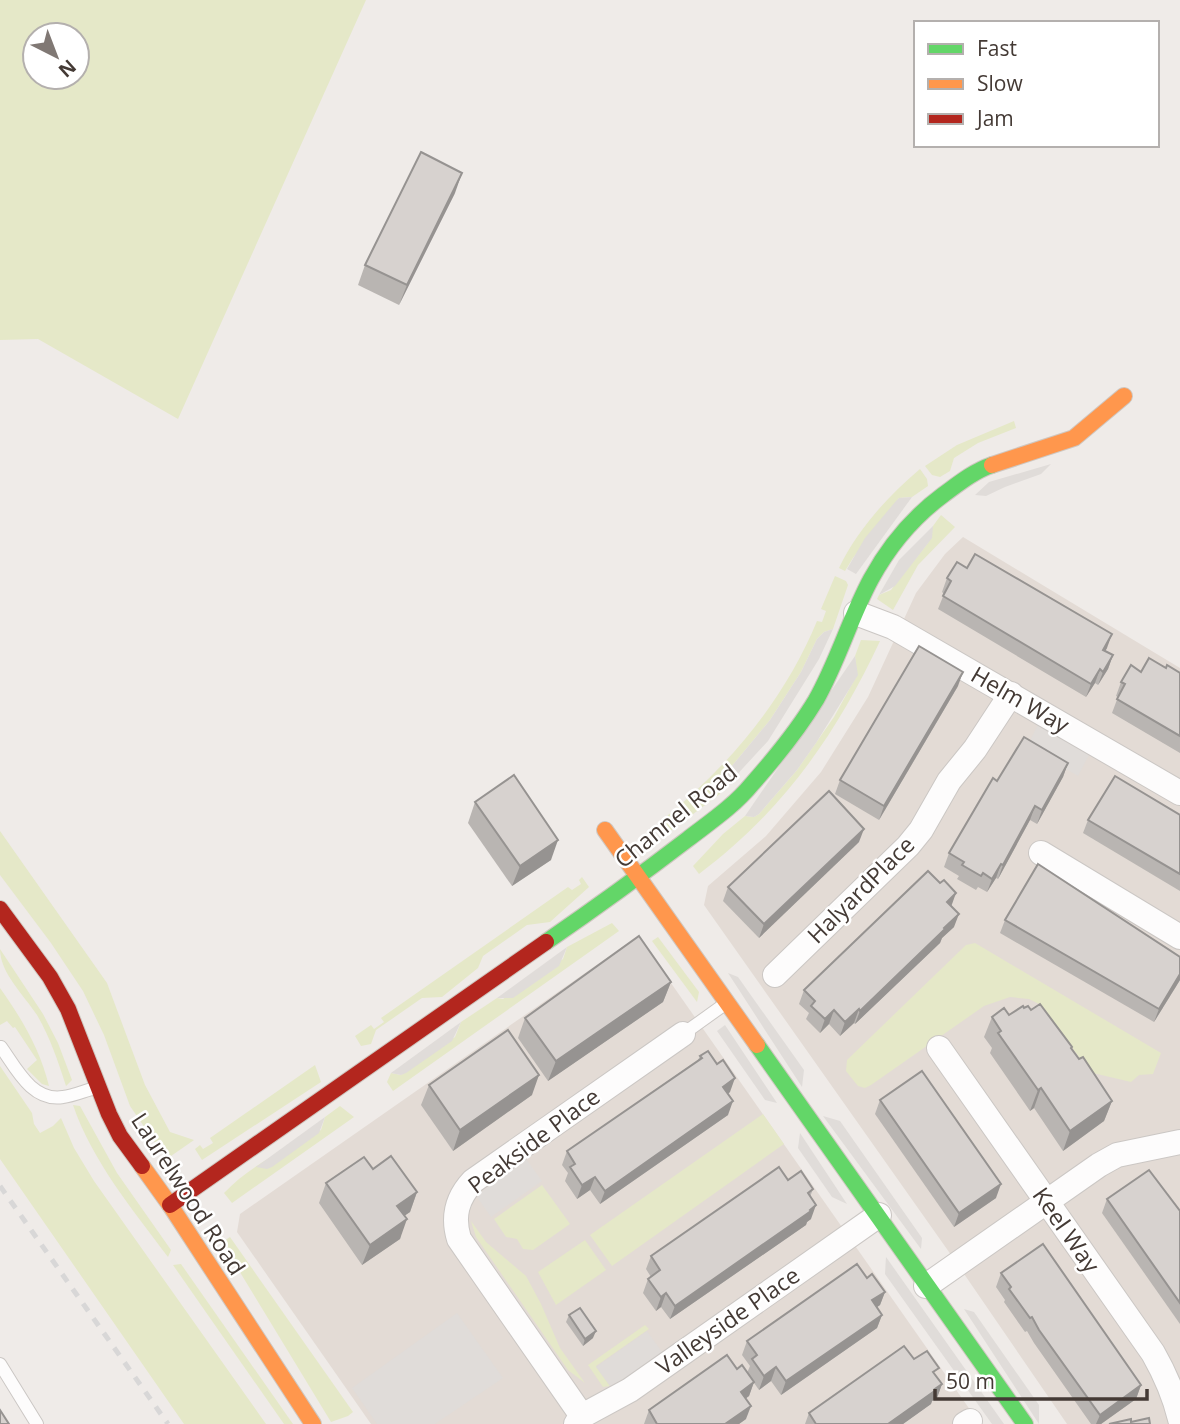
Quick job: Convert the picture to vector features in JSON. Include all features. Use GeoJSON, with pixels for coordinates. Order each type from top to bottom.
{"type":"FeatureCollection","features":[{"type":"Feature","properties":{"kind":"street","name":"Channel Road"},"geometry":{"type":"LineString","coordinates":[[170,1205],[639,877],[723,812],[771,764],[816,699],[870,580],[892,545],[932,503],[986,467],[1074,438],[1124,396]]}},
{"type":"Feature","properties":{"kind":"street","name":"Helm Way"},"geometry":{"type":"LineString","coordinates":[[856,613],[893,627],[1180,793]]}},
{"type":"Feature","properties":{"kind":"street","name":"HalyardPlace"},"geometry":{"type":"LineString","coordinates":[[775,975],[908,846],[921,830],[949,781],[975,749],[1011,694]]}},
{"type":"Feature","properties":{"kind":"street"},"geometry":{"type":"LineString","coordinates":[[605,830],[1025,1424]]}},
{"type":"Feature","properties":{"kind":"street"},"geometry":{"type":"LineString","coordinates":[[1041,853],[1180,937]]}},
{"type":"Feature","properties":{"kind":"street","name":"Laurelwood Road"},"geometry":{"type":"LineString","coordinates":[[0,909],[50,977],[68,1009],[120,1136],[170,1205],[313,1424]]}},
{"type":"Feature","properties":{"kind":"street","name":"Peakside Place"},"geometry":{"type":"LineString","coordinates":[[579,1420],[459,1239],[456,1228],[458,1203],[473,1181],[682,1034]]}},
{"type":"Feature","properties":{"kind":"street","name":"Keel Way"},"geometry":{"type":"LineString","coordinates":[[939,1048],[1153,1353],[1171,1387],[1180,1419]]}},
{"type":"Feature","properties":{"kind":"street"},"geometry":{"type":"LineString","coordinates":[[926,1286],[1099,1165],[1117,1155],[1180,1142]]}},
{"type":"Feature","properties":{"kind":"street","name":"Valleyside Place"},"geometry":{"type":"LineString","coordinates":[[579,1420],[630,1390],[879,1215]]}},
{"type":"Feature","properties":{"kind":"lane"},"geometry":{"type":"LineString","coordinates":[[682,1034],[727,1003]]}},
{"type":"Feature","properties":{"kind":"lane"},"geometry":{"type":"LineString","coordinates":[[1,1047],[27,1084],[47,1096],[61,1098],[99,1087]]}},
{"type":"Feature","properties":{"kind":"lane"},"geometry":{"type":"LineString","coordinates":[[0,1364],[37,1424]]}},
{"type":"Feature","properties":{"kind":"shaded area"},"geometry":{"type":"Polygon","coordinates":[[[1051,464],[1041,474],[986,496],[975,495],[989,482],[1051,464]]]}},
{"type":"Feature","properties":{"kind":"shaded area"},"geometry":{"type":"Polygon","coordinates":[[[912,497],[856,574],[847,569],[865,538],[896,501],[899,498],[912,497]]]}},
{"type":"Feature","properties":{"kind":"shaded area"},"geometry":{"type":"Polygon","coordinates":[[[933,526],[932,538],[895,586],[879,595],[899,560],[933,526]]]}},
{"type":"Feature","properties":{"kind":"shaded area"},"geometry":{"type":"Polygon","coordinates":[[[963,537],[1180,668],[1180,1424],[1067,1424],[704,905],[708,886],[766,836],[821,772],[868,697],[916,593],[945,554],[963,537]]]}},
{"type":"Feature","properties":{"kind":"shaded area"},"geometry":{"type":"Polygon","coordinates":[[[833,629],[819,659],[768,741],[720,793],[722,778],[770,720],[801,672],[817,639],[824,632],[833,629]]]}},
{"type":"Feature","properties":{"kind":"shaded area"},"geometry":{"type":"Polygon","coordinates":[[[855,656],[858,675],[816,743],[759,814],[754,817],[745,816],[855,656]]]}},
{"type":"Feature","properties":{"kind":"shaded area"},"geometry":{"type":"Polygon","coordinates":[[[1038,725],[1048,728],[1089,755],[1078,776],[1027,746],[1038,725]]]}},
{"type":"Feature","properties":{"kind":"shaded area"},"geometry":{"type":"Polygon","coordinates":[[[628,943],[645,946],[980,1424],[371,1424],[237,1232],[240,1214],[628,943]]]}},
{"type":"Feature","properties":{"kind":"shaded area"},"geometry":{"type":"Polygon","coordinates":[[[567,947],[559,966],[513,998],[497,998],[567,947]]]}},
{"type":"Feature","properties":{"kind":"shaded area"},"geometry":{"type":"Polygon","coordinates":[[[728,973],[738,977],[804,1070],[802,1087],[728,973]]]}},
{"type":"Feature","properties":{"kind":"shaded area"},"geometry":{"type":"Polygon","coordinates":[[[461,1022],[452,1041],[406,1073],[391,1073],[461,1022]]]}},
{"type":"Feature","properties":{"kind":"shaded area"},"geometry":{"type":"Polygon","coordinates":[[[725,1025],[777,1103],[765,1100],[717,1031],[725,1025]]]}},
{"type":"Feature","properties":{"kind":"shaded area"},"geometry":{"type":"Polygon","coordinates":[[[823,1116],[840,1121],[922,1238],[921,1249],[823,1116]]]}},
{"type":"Feature","properties":{"kind":"shaded area"},"geometry":{"type":"Polygon","coordinates":[[[325,1117],[319,1133],[272,1167],[256,1167],[325,1117]]]}},
{"type":"Feature","properties":{"kind":"shaded area"},"geometry":{"type":"Polygon","coordinates":[[[800,1133],[847,1204],[832,1197],[798,1148],[800,1133]]]}},
{"type":"Feature","properties":{"kind":"shaded area"},"geometry":{"type":"Polygon","coordinates":[[[526,1159],[542,1181],[491,1217],[477,1197],[526,1159]]]}},
{"type":"Feature","properties":{"kind":"shaded area"},"geometry":{"type":"Polygon","coordinates":[[[886,1257],[1004,1424],[992,1424],[885,1274],[886,1257]]]}},
{"type":"Feature","properties":{"kind":"shaded area"},"geometry":{"type":"Polygon","coordinates":[[[964,1309],[974,1312],[1039,1405],[1039,1424],[964,1309]]]}},
{"type":"Feature","properties":{"kind":"shaded area"},"geometry":{"type":"Polygon","coordinates":[[[457,1313],[503,1378],[435,1424],[377,1424],[352,1388],[457,1313]]]}},
{"type":"Feature","properties":{"kind":"shaded area"},"geometry":{"type":"Polygon","coordinates":[[[647,1331],[662,1352],[610,1386],[596,1367],[647,1331]]]}},
{"type":"Feature","properties":{"kind":"green space"},"geometry":{"type":"Polygon","coordinates":[[[0,0],[366,0],[178,419],[38,339],[0,340],[0,0]]]}},
{"type":"Feature","properties":{"kind":"green space"},"geometry":{"type":"Polygon","coordinates":[[[1014,421],[1016,428],[978,443],[954,458],[950,471],[940,477],[932,475],[925,466],[957,445],[1014,421]]]}},
{"type":"Feature","properties":{"kind":"green space"},"geometry":{"type":"Polygon","coordinates":[[[920,469],[928,486],[912,497],[899,498],[845,571],[839,568],[874,514],[920,469]]]}},
{"type":"Feature","properties":{"kind":"green space"},"geometry":{"type":"Polygon","coordinates":[[[941,515],[955,527],[918,565],[893,610],[877,599],[879,595],[891,590],[928,543],[933,526],[941,515]]]}},
{"type":"Feature","properties":{"kind":"green space"},"geometry":{"type":"Polygon","coordinates":[[[835,576],[846,581],[848,585],[833,629],[824,632],[817,639],[801,672],[770,720],[722,778],[720,794],[669,832],[661,821],[731,755],[771,705],[804,650],[817,621],[822,622],[826,611],[821,609],[835,576]]]}},
{"type":"Feature","properties":{"kind":"green space"},"geometry":{"type":"Polygon","coordinates":[[[861,640],[880,641],[826,739],[782,797],[757,824],[699,874],[693,866],[723,834],[745,816],[754,817],[759,814],[797,770],[834,717],[857,675],[855,656],[861,640]]]}},
{"type":"Feature","properties":{"kind":"green space"},"geometry":{"type":"Polygon","coordinates":[[[0,831],[107,983],[145,1085],[170,1132],[194,1140],[171,1156],[156,1144],[130,1106],[104,1035],[83,991],[0,875],[0,831]]]}},
{"type":"Feature","properties":{"kind":"green space"},"geometry":{"type":"Polygon","coordinates":[[[582,877],[589,887],[550,922],[527,925],[483,956],[478,968],[442,997],[422,998],[376,1030],[371,1044],[361,1046],[355,1036],[371,1025],[374,1029],[384,1022],[381,1018],[568,887],[572,890],[581,884],[579,880],[582,877]]]}},
{"type":"Feature","properties":{"kind":"green space"},"geometry":{"type":"Polygon","coordinates":[[[612,923],[619,931],[393,1091],[387,1082],[391,1073],[401,1075],[455,1037],[461,1022],[497,998],[503,999],[563,959],[567,947],[612,923]]]}},
{"type":"Feature","properties":{"kind":"green space"},"geometry":{"type":"Polygon","coordinates":[[[658,937],[699,992],[697,1002],[652,941],[658,937]]]}},
{"type":"Feature","properties":{"kind":"green space"},"geometry":{"type":"Polygon","coordinates":[[[975,943],[1161,1053],[1153,1074],[1139,1075],[1131,1082],[1093,1073],[1041,1005],[1029,999],[1010,997],[984,1006],[871,1085],[865,1088],[858,1086],[846,1071],[847,1060],[966,945],[975,943]]]}},
{"type":"Feature","properties":{"kind":"green space"},"geometry":{"type":"Polygon","coordinates":[[[0,949],[43,1014],[58,1043],[72,1080],[66,1086],[46,1032],[8,975],[0,949]]]}},
{"type":"Feature","properties":{"kind":"green space"},"geometry":{"type":"Polygon","coordinates":[[[0,988],[16,1011],[41,1059],[49,1086],[42,1084],[27,1069],[37,1060],[15,1027],[7,1021],[0,1025],[0,988]]]}},
{"type":"Feature","properties":{"kind":"green space"},"geometry":{"type":"Polygon","coordinates":[[[315,1065],[321,1082],[202,1160],[195,1149],[200,1145],[203,1149],[213,1143],[210,1138],[315,1065]]]}},
{"type":"Feature","properties":{"kind":"green space"},"geometry":{"type":"Polygon","coordinates":[[[0,1066],[32,1113],[34,1124],[40,1133],[61,1118],[74,1148],[94,1181],[266,1424],[184,1424],[0,1159],[0,1066]]]}},
{"type":"Feature","properties":{"kind":"green space"},"geometry":{"type":"Polygon","coordinates":[[[73,1105],[80,1106],[117,1173],[171,1250],[168,1257],[102,1165],[73,1105]]]}},
{"type":"Feature","properties":{"kind":"green space"},"geometry":{"type":"Polygon","coordinates":[[[340,1106],[354,1117],[232,1203],[224,1193],[235,1183],[270,1158],[321,1130],[325,1117],[340,1106]]]}},
{"type":"Feature","properties":{"kind":"green space"},"geometry":{"type":"Polygon","coordinates":[[[763,1114],[784,1144],[612,1266],[590,1235],[763,1114]]]}},
{"type":"Feature","properties":{"kind":"green space"},"geometry":{"type":"Polygon","coordinates":[[[542,1185],[570,1224],[533,1250],[523,1249],[517,1239],[506,1237],[494,1219],[542,1185]]]}},
{"type":"Feature","properties":{"kind":"green space"},"geometry":{"type":"Polygon","coordinates":[[[471,1221],[486,1242],[526,1276],[560,1348],[585,1383],[568,1370],[476,1237],[471,1221]]]}},
{"type":"Feature","properties":{"kind":"green space"},"geometry":{"type":"Polygon","coordinates":[[[230,1237],[353,1412],[348,1416],[331,1422],[235,1264],[224,1241],[230,1237]]]}},
{"type":"Feature","properties":{"kind":"green space"},"geometry":{"type":"Polygon","coordinates":[[[585,1240],[606,1270],[556,1305],[538,1272],[585,1240]]]}},
{"type":"Feature","properties":{"kind":"green space"},"geometry":{"type":"Polygon","coordinates":[[[181,1264],[293,1424],[284,1424],[173,1265],[181,1264]]]}},
{"type":"Feature","properties":{"kind":"green space"},"geometry":{"type":"Polygon","coordinates":[[[645,1325],[649,1329],[596,1366],[610,1386],[603,1387],[588,1365],[645,1325]]]}},
{"type":"Feature","properties":{"kind":"building"},"geometry":{"type":"Polygon","coordinates":[[[421,152],[462,173],[407,285],[365,265],[421,152]]]}},
{"type":"Feature","properties":{"kind":"building"},"geometry":{"type":"Polygon","coordinates":[[[975,554],[1112,634],[1103,650],[1113,655],[1103,672],[1100,669],[1091,684],[943,596],[951,581],[947,578],[957,562],[967,568],[975,554]]]}},
{"type":"Feature","properties":{"kind":"building"},"geometry":{"type":"Polygon","coordinates":[[[919,646],[963,672],[884,806],[840,780],[919,646]]]}},
{"type":"Feature","properties":{"kind":"building"},"geometry":{"type":"Polygon","coordinates":[[[1149,658],[1180,673],[1180,736],[1117,699],[1125,684],[1121,682],[1131,665],[1141,672],[1149,658]]]}},
{"type":"Feature","properties":{"kind":"building"},"geometry":{"type":"Polygon","coordinates":[[[1024,737],[1068,763],[1042,810],[1035,806],[1003,865],[1001,864],[992,879],[962,865],[964,862],[949,853],[993,778],[997,781],[1024,737]]]}},
{"type":"Feature","properties":{"kind":"building"},"geometry":{"type":"Polygon","coordinates":[[[514,775],[558,840],[520,866],[475,802],[514,775]]]}},
{"type":"Feature","properties":{"kind":"building"},"geometry":{"type":"Polygon","coordinates":[[[1115,776],[1180,815],[1180,874],[1088,820],[1115,776]]]}},
{"type":"Feature","properties":{"kind":"building"},"geometry":{"type":"Polygon","coordinates":[[[829,791],[864,829],[764,924],[728,887],[829,791]]]}},
{"type":"Feature","properties":{"kind":"building"},"geometry":{"type":"Polygon","coordinates":[[[1038,864],[1180,957],[1180,974],[1159,1009],[1005,920],[1038,864]]]}},
{"type":"Feature","properties":{"kind":"building"},"geometry":{"type":"Polygon","coordinates":[[[928,871],[940,883],[944,880],[956,893],[947,902],[959,914],[860,1011],[859,1009],[845,1022],[834,1010],[825,1019],[811,1006],[815,1001],[804,990],[928,871]]]}},
{"type":"Feature","properties":{"kind":"building"},"geometry":{"type":"Polygon","coordinates":[[[639,936],[671,982],[556,1061],[525,1018],[639,936]]]}},
{"type":"Feature","properties":{"kind":"building"},"geometry":{"type":"Polygon","coordinates":[[[1040,1004],[1079,1059],[1083,1057],[1112,1101],[1070,1131],[998,1033],[1001,1031],[992,1017],[1004,1008],[1009,1015],[1023,1006],[1028,1006],[1031,1010],[1040,1004]]]}},
{"type":"Feature","properties":{"kind":"building"},"geometry":{"type":"Polygon","coordinates":[[[508,1030],[539,1075],[460,1130],[429,1085],[508,1030]]]}},
{"type":"Feature","properties":{"kind":"building"},"geometry":{"type":"Polygon","coordinates":[[[708,1051],[717,1064],[723,1060],[735,1078],[723,1087],[733,1101],[605,1191],[595,1177],[582,1185],[570,1167],[575,1164],[567,1151],[702,1058],[700,1056],[708,1051]]]}},
{"type":"Feature","properties":{"kind":"building"},"geometry":{"type":"Polygon","coordinates":[[[922,1071],[1001,1184],[959,1213],[880,1100],[922,1071]]]}},
{"type":"Feature","properties":{"kind":"building"},"geometry":{"type":"Polygon","coordinates":[[[391,1156],[417,1192],[397,1206],[407,1219],[370,1245],[326,1183],[364,1157],[373,1169],[391,1156]]]}},
{"type":"Feature","properties":{"kind":"building"},"geometry":{"type":"Polygon","coordinates":[[[779,1167],[788,1180],[801,1171],[813,1189],[808,1193],[816,1205],[811,1211],[675,1306],[666,1293],[661,1297],[648,1279],[660,1270],[651,1256],[779,1167]]]}},
{"type":"Feature","properties":{"kind":"building"},"geometry":{"type":"Polygon","coordinates":[[[1149,1170],[1180,1211],[1180,1303],[1107,1199],[1149,1170]]]}},
{"type":"Feature","properties":{"kind":"building"},"geometry":{"type":"Polygon","coordinates":[[[1043,1244],[1141,1385],[1100,1415],[1032,1317],[1030,1318],[1009,1289],[1011,1287],[1001,1273],[1043,1244]]]}},
{"type":"Feature","properties":{"kind":"building"},"geometry":{"type":"Polygon","coordinates":[[[857,1264],[867,1278],[872,1274],[885,1292],[872,1300],[882,1315],[786,1381],[776,1367],[764,1376],[752,1359],[757,1355],[747,1341],[857,1264]]]}},
{"type":"Feature","properties":{"kind":"building"},"geometry":{"type":"Polygon","coordinates":[[[580,1308],[596,1331],[585,1339],[569,1315],[580,1308]]]}},
{"type":"Feature","properties":{"kind":"building"},"geometry":{"type":"Polygon","coordinates":[[[904,1346],[914,1359],[927,1351],[939,1368],[933,1372],[942,1384],[936,1390],[888,1424],[816,1424],[809,1413],[904,1346]]]}},
{"type":"Feature","properties":{"kind":"building"},"geometry":{"type":"Polygon","coordinates":[[[727,1355],[737,1369],[742,1365],[754,1382],[741,1392],[751,1406],[725,1424],[657,1424],[649,1410],[727,1355]]]}},
{"type":"Feature","properties":{"kind":"building"},"geometry":{"type":"Polygon","coordinates":[[[0,1410],[9,1424],[0,1424],[0,1410]]]}},
{"type":"Feature","properties":{"kind":"building"},"geometry":{"type":"Polygon","coordinates":[[[1149,1418],[1150,1424],[1109,1424],[1131,1419],[1131,1422],[1149,1418]]]}},
{"type":"Feature","properties":{"kind":"railway"},"geometry":{"type":"LineString","coordinates":[[0,1186],[168,1424]]}},
{"type":"Feature","properties":{"kind":"traffic: fast"},"geometry":{"type":"LineString","coordinates":[[546,942],[722,813],[745,792],[786,744],[816,700],[864,594],[894,544],[911,523],[932,504],[966,478],[992,465]]}},
{"type":"Feature","properties":{"kind":"traffic: fast"},"geometry":{"type":"LineString","coordinates":[[757,1045],[1025,1424]]}},
{"type":"Feature","properties":{"kind":"traffic: slow"},"geometry":{"type":"LineString","coordinates":[[992,465],[1074,438],[1124,396]]}},
{"type":"Feature","properties":{"kind":"traffic: slow"},"geometry":{"type":"LineString","coordinates":[[605,830],[757,1045]]}},
{"type":"Feature","properties":{"kind":"traffic: slow"},"geometry":{"type":"LineString","coordinates":[[142,1166],[313,1424]]}},
{"type":"Feature","properties":{"kind":"traffic: jam"},"geometry":{"type":"LineString","coordinates":[[0,909],[50,977],[68,1009],[109,1114],[120,1136],[142,1166]]}},
{"type":"Feature","properties":{"kind":"traffic: jam"},"geometry":{"type":"LineString","coordinates":[[170,1205],[546,942]]}}]}
